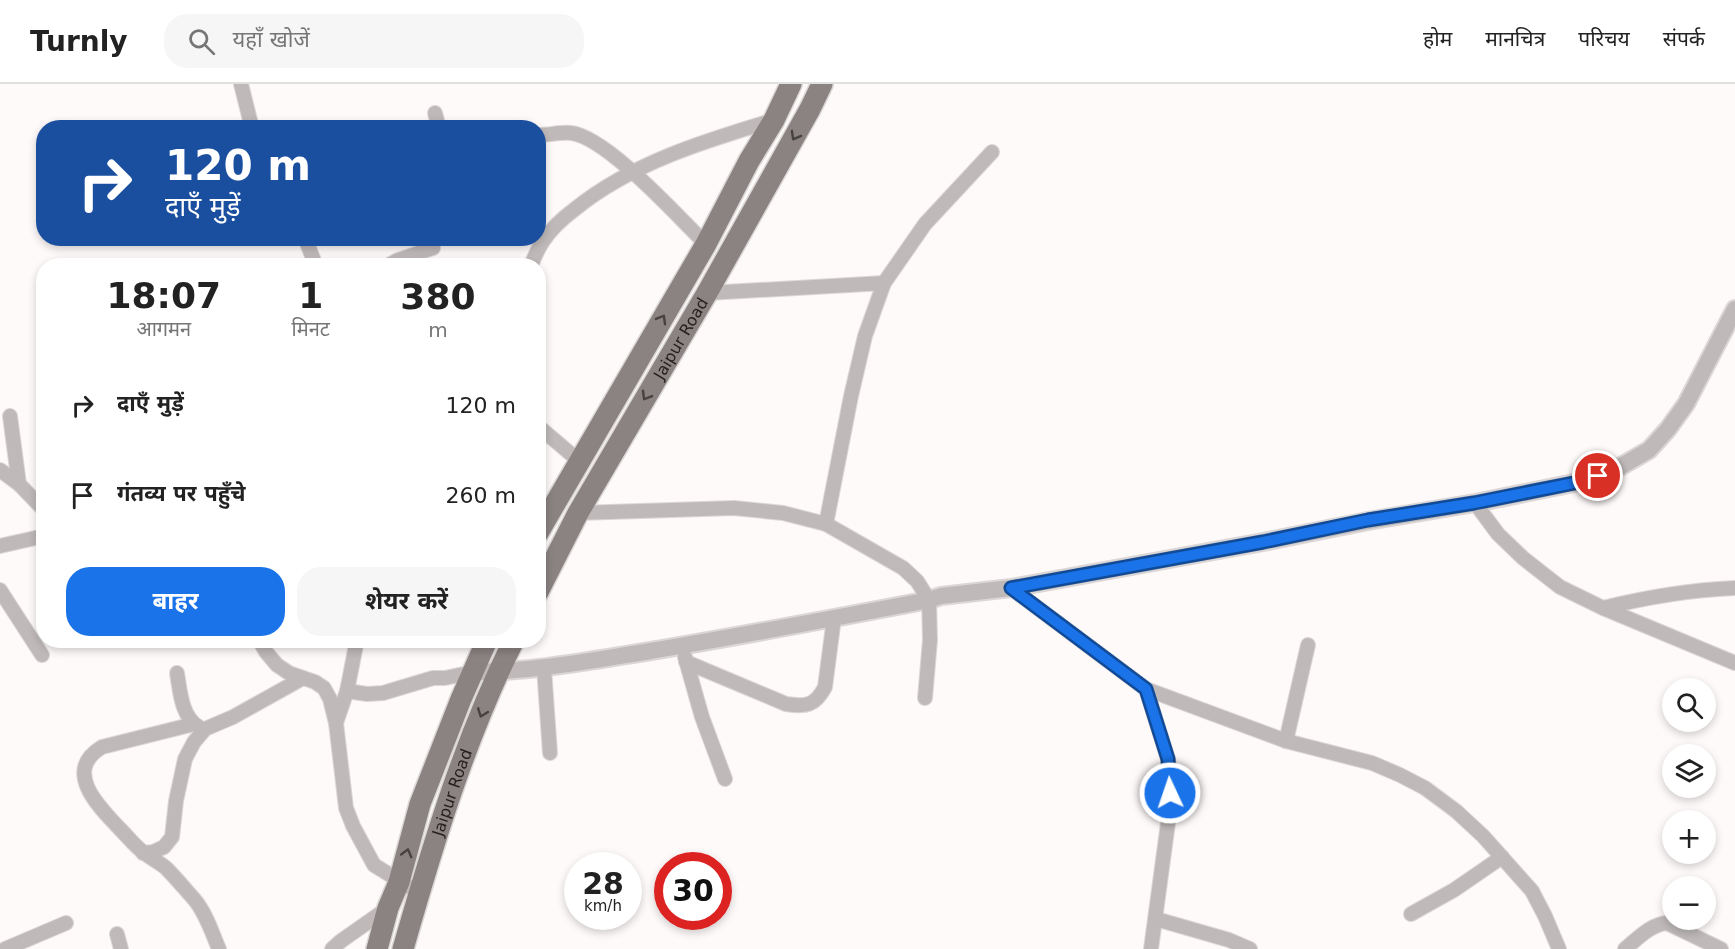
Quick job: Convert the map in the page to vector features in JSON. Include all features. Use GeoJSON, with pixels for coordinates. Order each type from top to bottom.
{"type":"FeatureCollection","features":[{"type":"Feature","properties":{"kind":"main road","name":"Jaipur Road"},"geometry":{"type":"LineString","coordinates":[[546,519],[706,244],[749,160],[774,120],[791,84]]}},
{"type":"Feature","properties":{"kind":"main road","name":"Jaipur Road"},"geometry":{"type":"LineString","coordinates":[[546,576],[578,513],[711,286],[822,84]]}},
{"type":"Feature","properties":{"kind":"main road"},"geometry":{"type":"LineString","coordinates":[[692,266],[711,286]]}},
{"type":"Feature","properties":{"kind":"main road","name":"Jaipur Road"},"geometry":{"type":"LineString","coordinates":[[377,949],[388,908],[399,882],[420,804],[484,648]]}},
{"type":"Feature","properties":{"kind":"main road","name":"Jaipur Road"},"geometry":{"type":"LineString","coordinates":[[403,949],[444,812],[510,648]]}},
{"type":"Feature","properties":{"kind":"street"},"geometry":{"type":"LineString","coordinates":[[242,84],[250,120]]}},
{"type":"Feature","properties":{"kind":"street"},"geometry":{"type":"LineString","coordinates":[[435,113],[437,120]]}},
{"type":"Feature","properties":{"kind":"street"},"geometry":{"type":"LineString","coordinates":[[546,237],[565,216],[593,194],[634,172],[705,140],[774,120]]}},
{"type":"Feature","properties":{"kind":"street"},"geometry":{"type":"LineString","coordinates":[[546,135],[571,133],[595,142],[634,172],[706,244]]}},
{"type":"Feature","properties":{"kind":"street"},"geometry":{"type":"LineString","coordinates":[[826,524],[865,336],[884,283],[925,224],[993,152]]}},
{"type":"Feature","properties":{"kind":"street"},"geometry":{"type":"LineString","coordinates":[[404,258],[433,248]]}},
{"type":"Feature","properties":{"kind":"street"},"geometry":{"type":"LineString","coordinates":[[711,286],[884,283]]}},
{"type":"Feature","properties":{"kind":"street"},"geometry":{"type":"LineString","coordinates":[[347,691],[367,694],[384,693],[433,678],[446,678],[473,672],[499,672],[684,654],[834,618],[941,596],[1011,588],[1584,481],[1611,472],[1649,450],[1668,429],[1686,404],[1735,309]]}},
{"type":"Feature","properties":{"kind":"street"},"geometry":{"type":"LineString","coordinates":[[9,416],[19,484]]}},
{"type":"Feature","properties":{"kind":"street"},"geometry":{"type":"LineString","coordinates":[[546,433],[579,461]]}},
{"type":"Feature","properties":{"kind":"street"},"geometry":{"type":"LineString","coordinates":[[0,470],[19,484],[36,502]]}},
{"type":"Feature","properties":{"kind":"street"},"geometry":{"type":"LineString","coordinates":[[1474,503],[1498,534],[1523,558],[1560,587],[1603,608],[1735,663]]}},
{"type":"Feature","properties":{"kind":"street"},"geometry":{"type":"LineString","coordinates":[[578,513],[734,508],[783,513],[826,524],[903,568],[917,581],[929,600],[928,669],[925,698]]}},
{"type":"Feature","properties":{"kind":"street"},"geometry":{"type":"LineString","coordinates":[[0,546],[36,538]]}},
{"type":"Feature","properties":{"kind":"street"},"geometry":{"type":"LineString","coordinates":[[1011,588],[1146,689],[1286,741],[1372,763],[1425,788],[1483,836],[1532,891],[1558,949]]}},
{"type":"Feature","properties":{"kind":"street"},"geometry":{"type":"LineString","coordinates":[[1603,608],[1682,592],[1735,588]]}},
{"type":"Feature","properties":{"kind":"street"},"geometry":{"type":"LineString","coordinates":[[0,590],[36,646]]}},
{"type":"Feature","properties":{"kind":"street"},"geometry":{"type":"LineString","coordinates":[[684,654],[786,704],[803,706],[820,696],[825,687],[834,618]]}},
{"type":"Feature","properties":{"kind":"street"},"geometry":{"type":"LineString","coordinates":[[1286,741],[1308,645]]}},
{"type":"Feature","properties":{"kind":"street"},"geometry":{"type":"LineString","coordinates":[[37,648],[42,655]]}},
{"type":"Feature","properties":{"kind":"street"},"geometry":{"type":"LineString","coordinates":[[264,648],[277,665],[289,673],[315,682],[324,688],[330,699],[336,723],[346,808],[353,826],[374,865],[419,893]]}},
{"type":"Feature","properties":{"kind":"street"},"geometry":{"type":"LineString","coordinates":[[336,723],[347,691],[355,648]]}},
{"type":"Feature","properties":{"kind":"street"},"geometry":{"type":"LineString","coordinates":[[684,654],[702,717],[725,779]]}},
{"type":"Feature","properties":{"kind":"street"},"geometry":{"type":"LineString","coordinates":[[544,668],[550,753]]}},
{"type":"Feature","properties":{"kind":"street"},"geometry":{"type":"LineString","coordinates":[[177,673],[181,697],[188,716],[199,727]]}},
{"type":"Feature","properties":{"kind":"street"},"geometry":{"type":"LineString","coordinates":[[219,949],[195,900],[166,868],[143,853],[96,805],[88,792],[85,774],[87,759],[102,747],[199,727],[233,717],[303,678]]}},
{"type":"Feature","properties":{"kind":"street"},"geometry":{"type":"LineString","coordinates":[[1146,689],[1168,759],[1170,778],[1170,808],[1151,949]]}},
{"type":"Feature","properties":{"kind":"street"},"geometry":{"type":"LineString","coordinates":[[143,853],[164,847],[172,837],[176,801],[185,759],[199,727]]}},
{"type":"Feature","properties":{"kind":"street"},"geometry":{"type":"LineString","coordinates":[[1412,914],[1454,890],[1502,857]]}},
{"type":"Feature","properties":{"kind":"street"},"geometry":{"type":"LineString","coordinates":[[333,949],[388,908]]}},
{"type":"Feature","properties":{"kind":"street"},"geometry":{"type":"LineString","coordinates":[[1156,919],[1229,940],[1250,949]]}},
{"type":"Feature","properties":{"kind":"street"},"geometry":{"type":"LineString","coordinates":[[5,949],[66,922]]}},
{"type":"Feature","properties":{"kind":"street"},"geometry":{"type":"LineString","coordinates":[[1626,949],[1653,927],[1667,923],[1721,949]]}},
{"type":"Feature","properties":{"kind":"street"},"geometry":{"type":"LineString","coordinates":[[117,934],[121,949]]}},
{"type":"Feature","properties":{"kind":"route"},"geometry":{"type":"LineString","coordinates":[[1170,793],[1168,759],[1146,689],[1011,588],[1263,542],[1368,520],[1474,503],[1584,481],[1598,476]]}}]}
